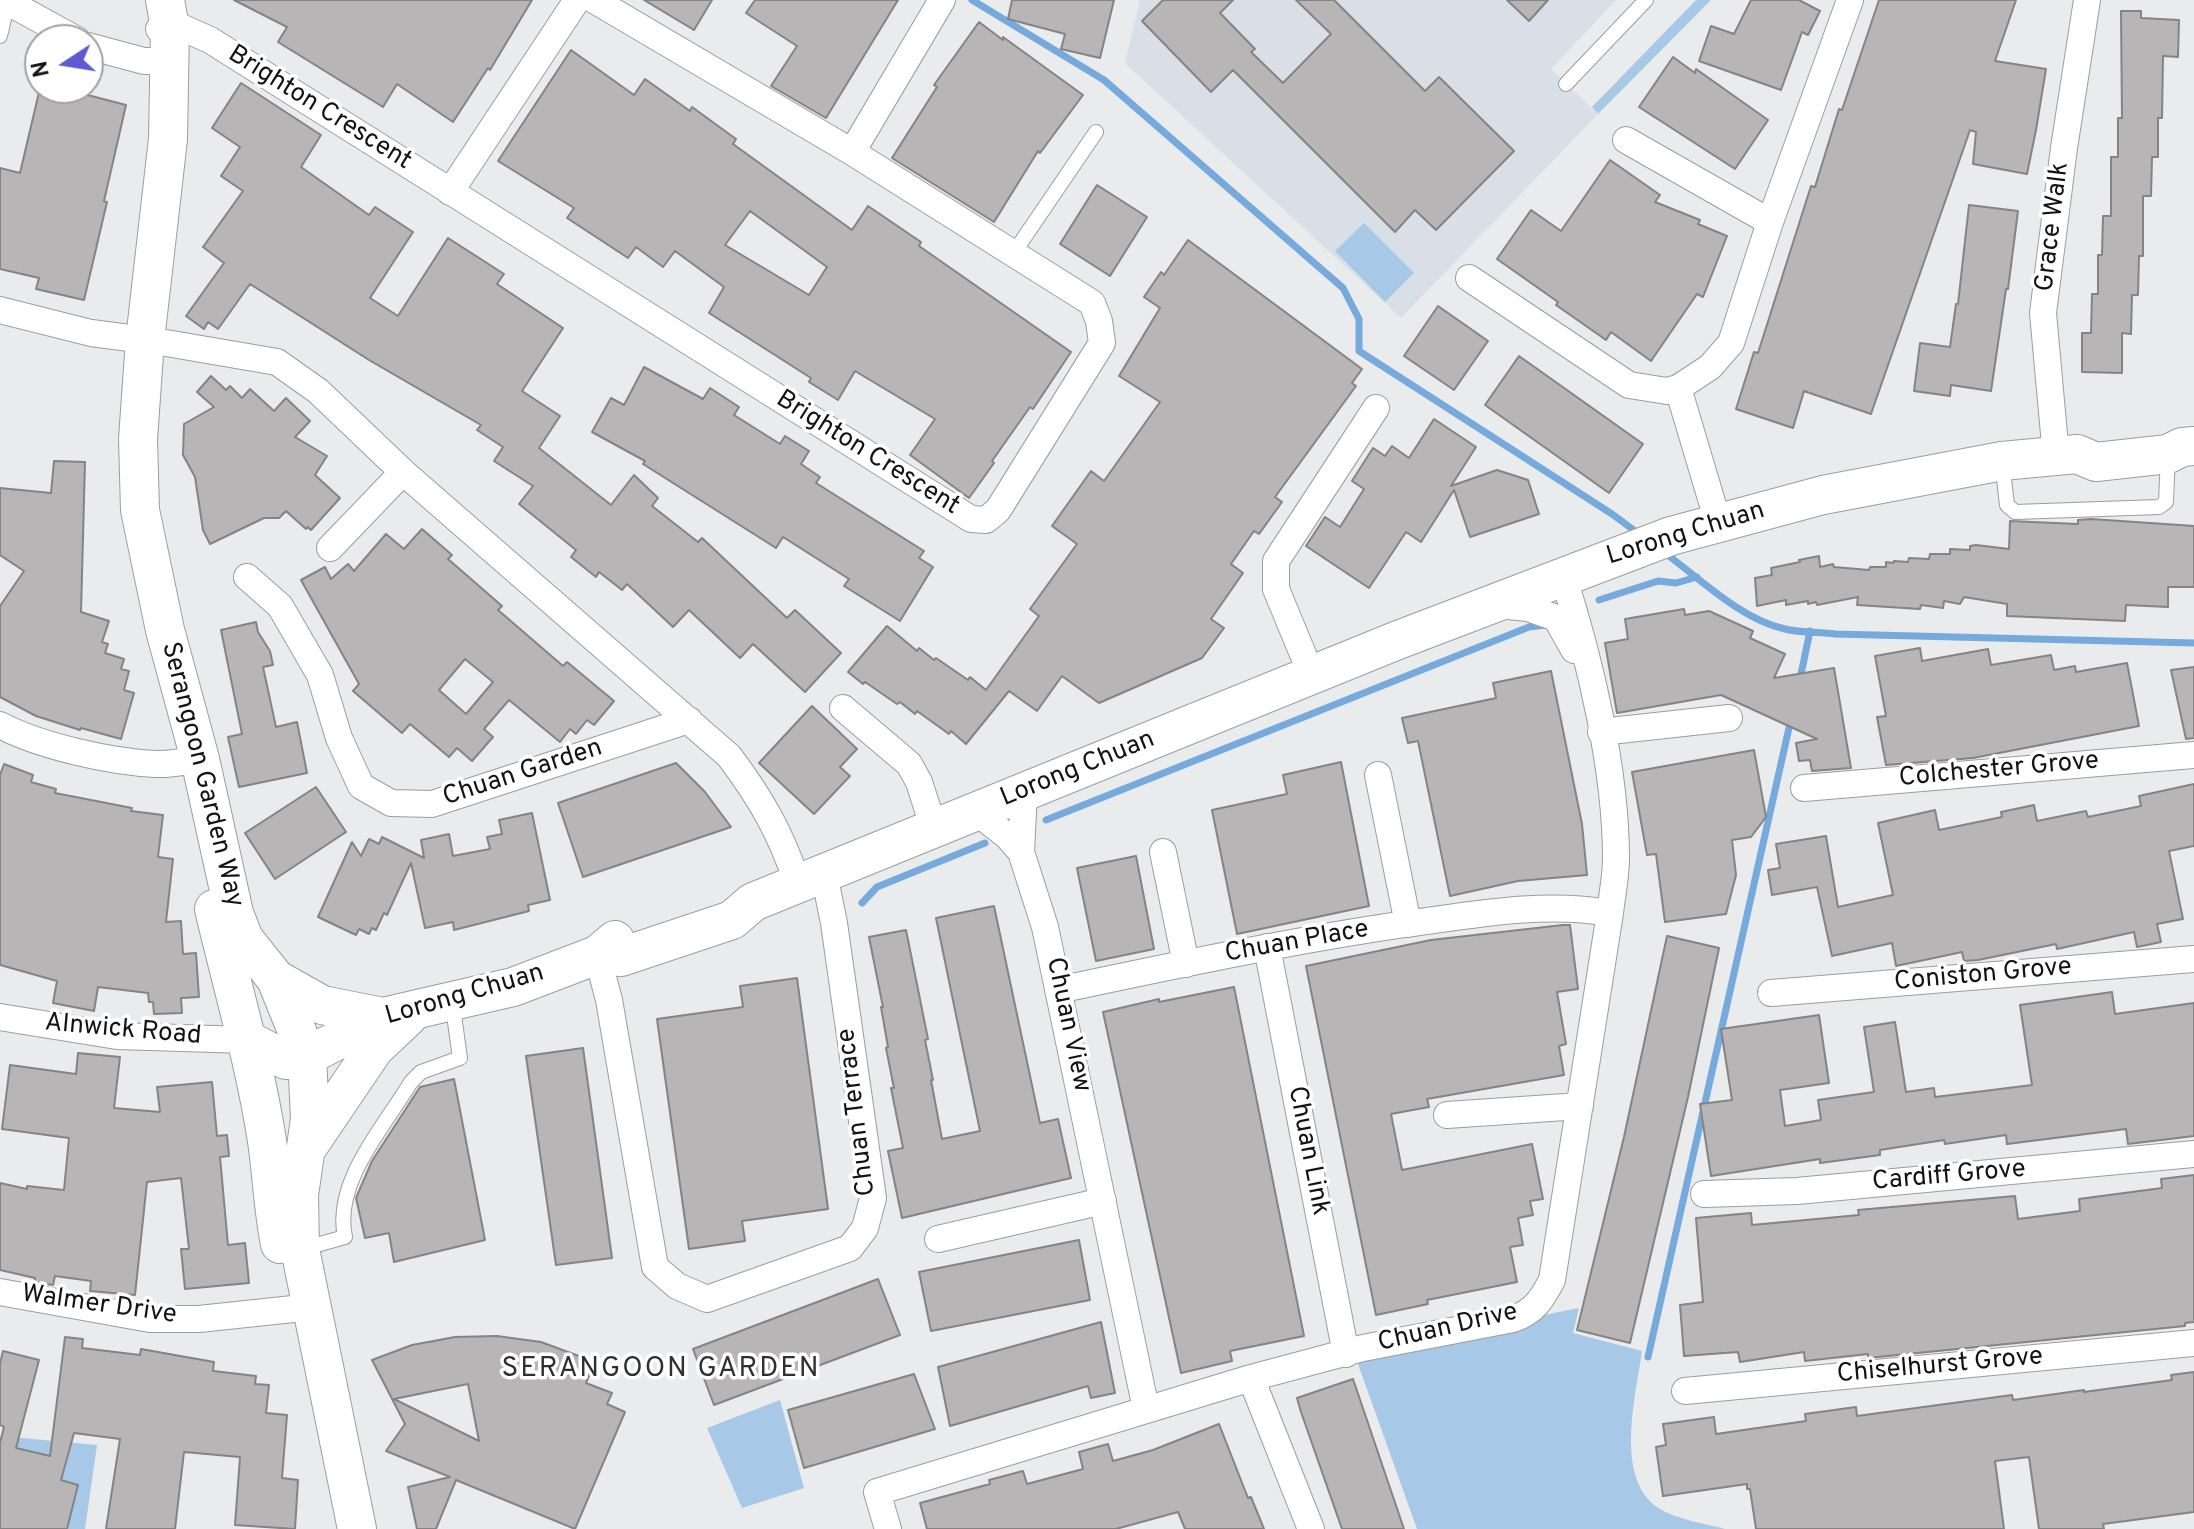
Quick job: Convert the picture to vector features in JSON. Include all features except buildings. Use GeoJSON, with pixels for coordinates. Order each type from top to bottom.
{"type":"FeatureCollection","features":[{"type":"Feature","properties":{"kind":"street"},"geometry":{"type":"LineString","coordinates":[[450,192],[577,0]]}},
{"type":"Feature","properties":{"kind":"street","name":"Brighton Crescent"},"geometry":{"type":"LineString","coordinates":[[104,43],[163,30],[195,31],[971,519],[986,520],[998,510],[1102,343],[1099,321],[1092,303],[852,152],[594,0]]}},
{"type":"Feature","properties":{"kind":"street"},"geometry":{"type":"LineString","coordinates":[[1469,278],[1629,385],[1655,390],[1678,388],[1710,367],[1731,343],[1770,222],[1850,0]]}},
{"type":"Feature","properties":{"kind":"street","name":"Grace Walk"},"geometry":{"type":"LineString","coordinates":[[2066,455],[2043,313],[2087,0]]}},
{"type":"Feature","properties":{"kind":"street"},"geometry":{"type":"LineString","coordinates":[[4,1],[47,24]]}},
{"type":"Feature","properties":{"kind":"street"},"geometry":{"type":"LineString","coordinates":[[852,152],[941,3]]}},
{"type":"Feature","properties":{"kind":"street","name":"Serangoon Garden Way"},"geometry":{"type":"LineString","coordinates":[[163,30],[168,139],[138,439],[140,510],[239,1019],[247,1040],[267,1141],[275,1222],[338,1529]]}},
{"type":"Feature","properties":{"kind":"street"},"geometry":{"type":"LineString","coordinates":[[1626,140],[1770,222]]}},
{"type":"Feature","properties":{"kind":"street"},"geometry":{"type":"LineString","coordinates":[[0,310],[91,333],[277,362],[318,391],[403,472],[729,756],[758,795],[811,879]]}},
{"type":"Feature","properties":{"kind":"street"},"geometry":{"type":"LineString","coordinates":[[1678,388],[1718,522]]}},
{"type":"Feature","properties":{"kind":"street"},"geometry":{"type":"LineString","coordinates":[[1312,676],[1276,589],[1276,561],[1376,408]]}},
{"type":"Feature","properties":{"kind":"street","name":"Lorong Chuan"},"geometry":{"type":"LineString","coordinates":[[297,1058],[399,1013],[513,987],[597,955],[621,957],[732,920],[753,902],[975,811],[1488,605],[1655,542],[1823,495],[2002,461],[2066,455],[2094,439],[2178,446]]}},
{"type":"Feature","properties":{"kind":"street"},"geometry":{"type":"LineString","coordinates":[[330,548],[403,472]]}},
{"type":"Feature","properties":{"kind":"street","name":"Chuan Drive"},"geometry":{"type":"LineString","coordinates":[[888,1529],[877,1492],[1251,1378],[1363,1348],[1513,1319],[1538,1304],[1552,1280],[1616,859],[1601,732],[1586,654],[1563,576]]}},
{"type":"Feature","properties":{"kind":"street","name":"Chuan Garden"},"geometry":{"type":"LineString","coordinates":[[247,577],[280,606],[320,675],[339,738],[361,786],[391,803],[432,804],[689,720]]}},
{"type":"Feature","properties":{"kind":"street"},"geometry":{"type":"LineString","coordinates":[[1488,605],[1528,608],[1556,618],[1571,643],[1583,674],[1592,685]]}},
{"type":"Feature","properties":{"kind":"street"},"geometry":{"type":"LineString","coordinates":[[843,708],[909,764],[919,782],[934,829]]}},
{"type":"Feature","properties":{"kind":"street"},"geometry":{"type":"LineString","coordinates":[[1601,732],[1729,718]]}},
{"type":"Feature","properties":{"kind":"street"},"geometry":{"type":"LineString","coordinates":[[0,725],[16,733],[83,753],[157,764],[191,760]]}},
{"type":"Feature","properties":{"kind":"street","name":"Colchester Grove"},"geometry":{"type":"LineString","coordinates":[[1804,788],[2194,755]]}},
{"type":"Feature","properties":{"kind":"street","name":"Serangoon Garden Way"},"geometry":{"type":"LineString","coordinates":[[191,760],[244,939],[276,979],[296,1022],[297,1058],[310,1119],[297,1221],[300,1249],[357,1529]]}},
{"type":"Feature","properties":{"kind":"street","name":"Chuan Place"},"geometry":{"type":"LineString","coordinates":[[1378,775],[1408,924]]}},
{"type":"Feature","properties":{"kind":"street","name":"Chuan View"},"geometry":{"type":"LineString","coordinates":[[1024,792],[1021,852],[1045,927],[1146,1409]]}},
{"type":"Feature","properties":{"kind":"street","name":"Chuan View"},"geometry":{"type":"LineString","coordinates":[[975,811],[1007,836],[1021,852]]}},
{"type":"Feature","properties":{"kind":"street"},"geometry":{"type":"LineString","coordinates":[[1163,852],[1186,964]]}},
{"type":"Feature","properties":{"kind":"street","name":"Chuan Terrace"},"geometry":{"type":"LineString","coordinates":[[597,955],[609,1000],[655,1267],[677,1286],[707,1299],[850,1248],[865,1228],[873,1198],[834,923],[811,879]]}},
{"type":"Feature","properties":{"kind":"street","name":"Chuan Place"},"geometry":{"type":"LineString","coordinates":[[1058,990],[1267,947],[1475,913],[1555,909],[1610,913]]}},
{"type":"Feature","properties":{"kind":"street","name":"Chuan Link"},"geometry":{"type":"LineString","coordinates":[[1267,947],[1346,1354]]}},
{"type":"Feature","properties":{"kind":"street","name":"Coniston Grove"},"geometry":{"type":"LineString","coordinates":[[1771,993],[2194,959]]}},
{"type":"Feature","properties":{"kind":"street"},"geometry":{"type":"LineString","coordinates":[[276,979],[322,1005],[399,1013],[305,1150]]}},
{"type":"Feature","properties":{"kind":"street","name":"Alnwick Road"},"geometry":{"type":"LineString","coordinates":[[0,1017],[117,1036],[247,1040]]}},
{"type":"Feature","properties":{"kind":"street"},"geometry":{"type":"LineString","coordinates":[[247,1040],[297,1058]]}},
{"type":"Feature","properties":{"kind":"street"},"geometry":{"type":"LineString","coordinates":[[267,1141],[276,1073],[297,1058]]}},
{"type":"Feature","properties":{"kind":"street"},"geometry":{"type":"LineString","coordinates":[[1447,1115],[1580,1106]]}},
{"type":"Feature","properties":{"kind":"street","name":"Cardiff Grove"},"geometry":{"type":"LineString","coordinates":[[1704,1194],[1797,1191],[2194,1154]]}},
{"type":"Feature","properties":{"kind":"street"},"geometry":{"type":"LineString","coordinates":[[938,1239],[1103,1201]]}},
{"type":"Feature","properties":{"kind":"street","name":"Walmer Drive"},"geometry":{"type":"LineString","coordinates":[[0,1292],[150,1319],[199,1319],[293,1309]]}},
{"type":"Feature","properties":{"kind":"street","name":"Chiselhurst Grove"},"geometry":{"type":"LineString","coordinates":[[1685,1391],[2194,1343]]}},
{"type":"Feature","properties":{"kind":"street"},"geometry":{"type":"LineString","coordinates":[[1251,1378],[1311,1529]]}},
{"type":"Feature","properties":{"kind":"lane"},"geometry":{"type":"LineString","coordinates":[[1566,84],[1646,0]]}},
{"type":"Feature","properties":{"kind":"lane"},"geometry":{"type":"LineString","coordinates":[[0,36],[4,1]]}},
{"type":"Feature","properties":{"kind":"lane"},"geometry":{"type":"LineString","coordinates":[[1013,254],[1096,132]]}},
{"type":"Feature","properties":{"kind":"lane"},"geometry":{"type":"LineString","coordinates":[[2002,461],[2007,505],[2015,512],[2159,507],[2166,502],[2178,446]]}},
{"type":"Feature","properties":{"kind":"lane"},"geometry":{"type":"LineString","coordinates":[[300,1249],[345,1237],[341,1220],[351,1178],[411,1082],[421,1072],[460,1058],[452,1001]]}},
{"type":"Feature","properties":{"kind":"shaded area"},"geometry":{"type":"Polygon","coordinates":[[[1140,0],[1616,0],[1551,69],[1598,114],[1401,318],[1125,63],[1140,0]]]}},
{"type":"Feature","properties":{"kind":"shaded area"},"geometry":{"type":"Polygon","coordinates":[[[1696,0],[1711,0],[1598,114],[1592,107],[1696,0]]]}},
{"type":"Feature","properties":{"kind":"shaded area"},"geometry":{"type":"Polygon","coordinates":[[[1364,223],[1414,273],[1385,302],[1335,251],[1364,223]]]}},
{"type":"Feature","properties":{"kind":"shaded area"},"geometry":{"type":"Polygon","coordinates":[[[1579,1308],[1573,1333],[1642,1351],[1631,1436],[1632,1458],[1645,1496],[1667,1513],[1725,1529],[1417,1529],[1354,1353],[1579,1308]]]}},
{"type":"Feature","properties":{"kind":"shaded area"},"geometry":{"type":"Polygon","coordinates":[[[780,1400],[804,1488],[742,1508],[707,1428],[780,1400]]]}},
{"type":"Feature","properties":{"kind":"shaded area"},"geometry":{"type":"Polygon","coordinates":[[[0,1436],[97,1445],[85,1529],[0,1529],[0,1436]]]}},
{"type":"Feature","properties":{"kind":"waterway"},"geometry":{"type":"LineString","coordinates":[[972,0],[1104,80],[1343,288],[1359,319],[1359,351],[1639,534]]}},
{"type":"Feature","properties":{"kind":"waterway"},"geometry":{"type":"LineString","coordinates":[[1665,553],[1737,608],[1769,624],[1791,630],[1835,634],[2194,643]]}},
{"type":"Feature","properties":{"kind":"waterway"},"geometry":{"type":"LineString","coordinates":[[1599,600],[1658,581],[1676,583],[1697,577]]}},
{"type":"Feature","properties":{"kind":"waterway"},"geometry":{"type":"LineString","coordinates":[[1046,820],[1529,627],[1546,625]]}},
{"type":"Feature","properties":{"kind":"waterway"},"geometry":{"type":"LineString","coordinates":[[1800,679],[1810,631]]}},
{"type":"Feature","properties":{"kind":"waterway"},"geometry":{"type":"LineString","coordinates":[[1648,1357],[1791,719]]}},
{"type":"Feature","properties":{"kind":"waterway"},"geometry":{"type":"LineString","coordinates":[[862,903],[877,887],[985,843]]}},
{"type":"Feature","properties":{"kind":"district","name":"SERANGOON GARDEN"},"geometry":{"type":"Point","coordinates":[661,1370]}}]}
